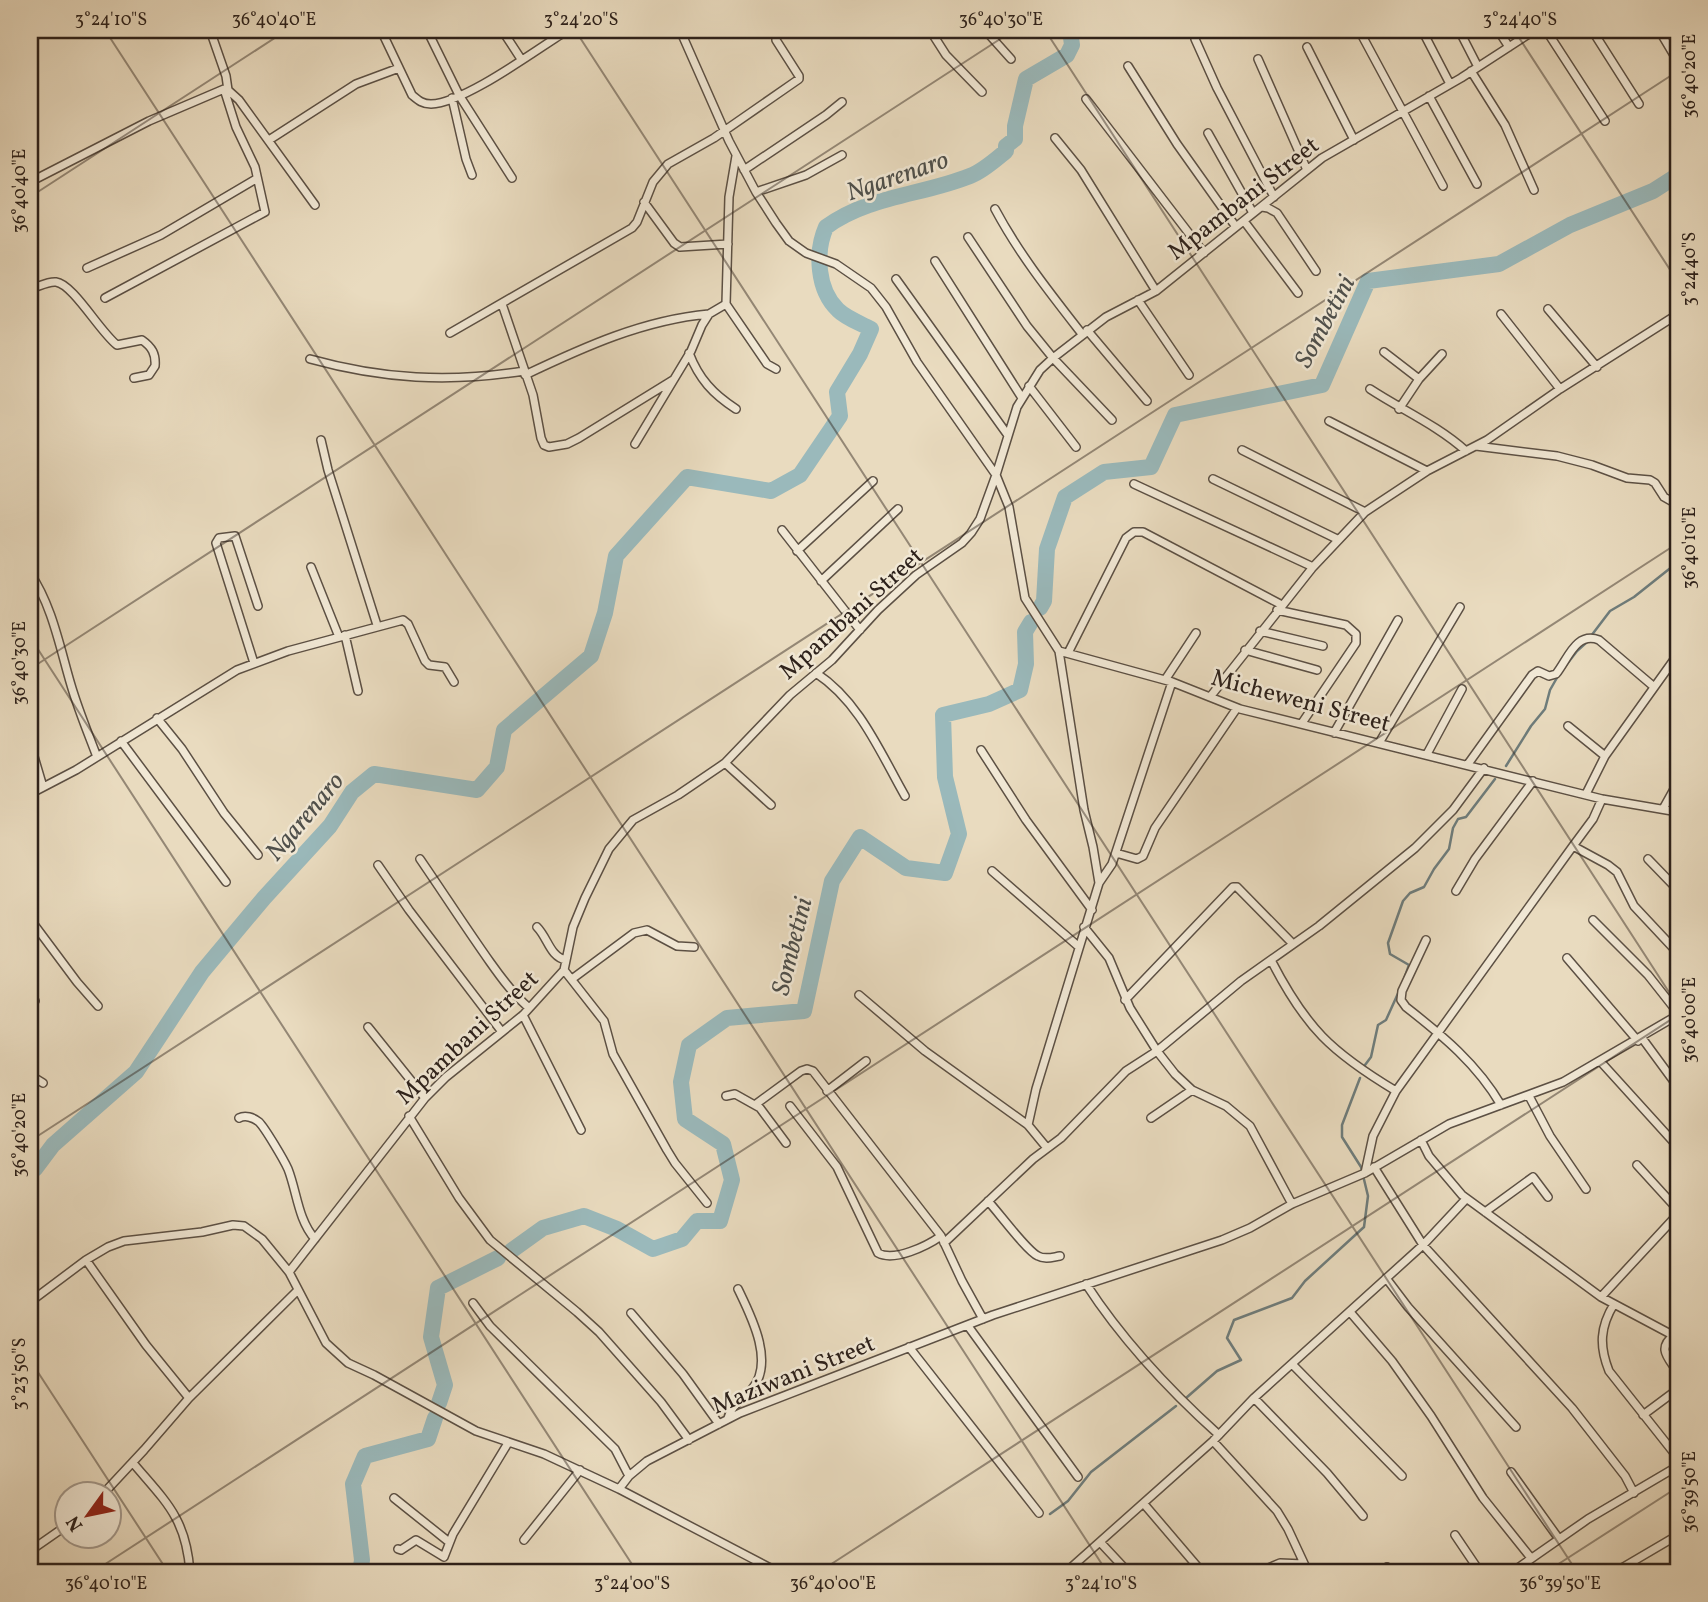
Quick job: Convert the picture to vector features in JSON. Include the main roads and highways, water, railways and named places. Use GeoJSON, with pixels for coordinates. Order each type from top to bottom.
{"type":"FeatureCollection","features":[{"type":"Feature","properties":{"kind":"waterway","name":"Ngarenaro"},"geometry":{"type":"LineString","coordinates":[[30,1171],[35,1169],[53,1145],[136,1072],[202,972],[264,898],[330,826],[352,792],[374,774],[477,790],[497,767],[504,730],[591,656],[605,613],[616,556],[687,477],[771,491],[800,475],[840,416],[837,392],[860,354],[871,329],[841,313],[826,292],[819,259],[826,227],[878,202],[970,176],[993,162],[1015,139],[1015,126],[1026,79],[1067,55],[1072,45],[1070,30]]}},
{"type":"Feature","properties":{"kind":"waterway","name":"Sombetini"},"geometry":{"type":"LineString","coordinates":[[1040,608],[1044,601],[1047,549],[1065,497],[1104,472],[1151,467],[1175,415],[1322,385],[1368,281],[1499,264],[1570,225],[1653,191],[1678,175]]}},
{"type":"Feature","properties":{"kind":"waterway"},"geometry":{"type":"LineString","coordinates":[[1591,636],[1610,611],[1634,597],[1678,562]]}},
{"type":"Feature","properties":{"kind":"waterway","name":"Sombetini"},"geometry":{"type":"LineString","coordinates":[[511,1251],[543,1228],[584,1216],[617,1229],[653,1249],[682,1239],[697,1221],[720,1221],[732,1180],[723,1144],[685,1119],[681,1082],[689,1045],[727,1018],[804,1011],[832,881],[860,837],[906,868],[945,873],[959,834],[945,777],[943,715],[989,704],[1020,690],[1026,664],[1025,632],[1031,622]]}},
{"type":"Feature","properties":{"kind":"waterway"},"geometry":{"type":"LineString","coordinates":[[1564,668],[1587,642]]}},
{"type":"Feature","properties":{"kind":"waterway"},"geometry":{"type":"LineString","coordinates":[[1506,766],[1545,709],[1550,690],[1558,676]]}},
{"type":"Feature","properties":{"kind":"waterway"},"geometry":{"type":"LineString","coordinates":[[1404,979],[1409,965],[1390,954],[1388,943],[1403,901],[1410,893],[1424,887],[1449,849],[1453,828],[1458,819],[1466,817],[1495,779]]}},
{"type":"Feature","properties":{"kind":"waterway"},"geometry":{"type":"LineString","coordinates":[[1365,1065],[1371,1057],[1378,1025],[1386,1020],[1400,989]]}},
{"type":"Feature","properties":{"kind":"waterway"},"geometry":{"type":"LineString","coordinates":[[1186,1398],[1217,1371],[1241,1360],[1227,1338],[1234,1320],[1292,1298],[1305,1281],[1364,1227],[1368,1196],[1361,1167],[1342,1137],[1342,1125],[1360,1078]]}},
{"type":"Feature","properties":{"kind":"waterway","name":"Sombetini"},"geometry":{"type":"LineString","coordinates":[[439,1403],[445,1385],[431,1337],[438,1288],[498,1258]]}},
{"type":"Feature","properties":{"kind":"waterway"},"geometry":{"type":"LineString","coordinates":[[1050,1514],[1068,1501],[1091,1472],[1176,1406]]}},
{"type":"Feature","properties":{"kind":"waterway","name":"Sombetini"},"geometry":{"type":"LineString","coordinates":[[360,1572],[362,1560],[353,1484],[365,1456],[428,1439],[435,1418]]}}]}
